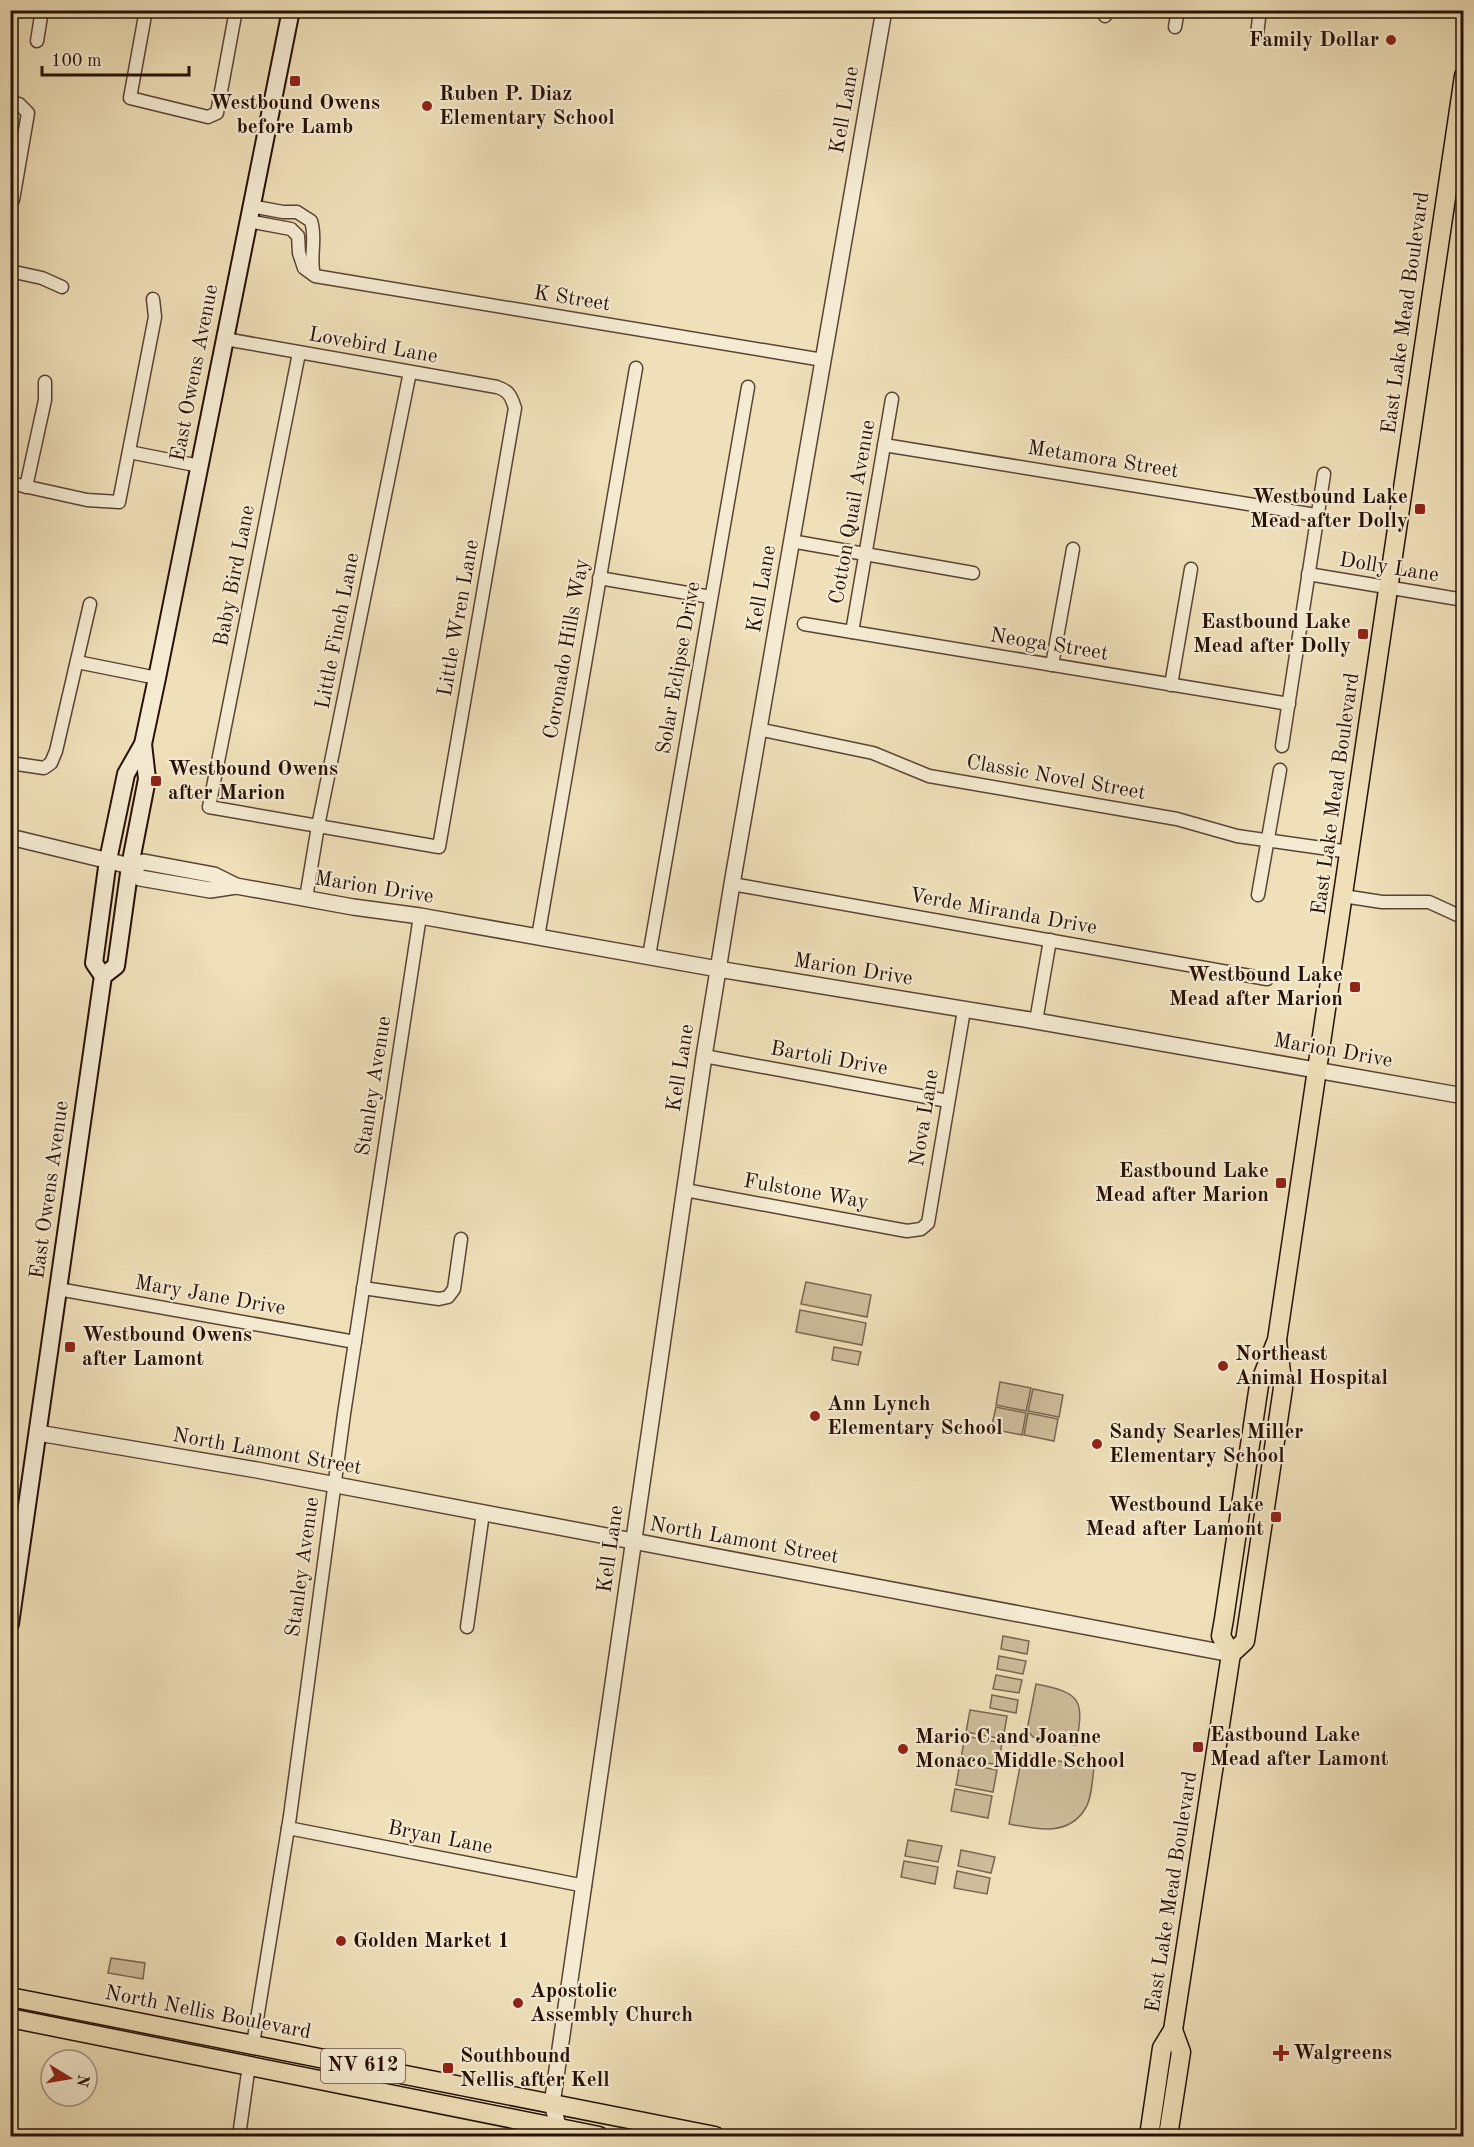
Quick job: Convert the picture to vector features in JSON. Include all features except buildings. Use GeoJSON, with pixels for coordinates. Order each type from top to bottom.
{"type":"FeatureCollection","features":[{"type":"Feature","properties":{"kind":"main road","name":"East Owens Avenue"},"geometry":{"type":"LineString","coordinates":[[10,1624],[103,976],[94,963],[108,860],[126,774],[143,744],[291,10]]}},
{"type":"Feature","properties":{"kind":"main road","name":"East Lake Mead Boulevard"},"geometry":{"type":"LineString","coordinates":[[1149,2136],[1162,2048],[1173,2030],[1231,1654],[1221,1636],[1259,1385],[1277,1340],[1389,586],[1456,181],[1464,76]]}},
{"type":"Feature","properties":{"kind":"main road","name":"East Owens Avenue"},"geometry":{"type":"LineString","coordinates":[[103,976],[116,966],[130,866],[147,779],[143,744]]}},
{"type":"Feature","properties":{"kind":"main road","name":"East Lake Mead Boulevard"},"geometry":{"type":"LineString","coordinates":[[1231,1654],[1245,1641],[1283,1388],[1277,1340]]}},
{"type":"Feature","properties":{"kind":"main road"},"geometry":{"type":"LineString","coordinates":[[1251,1438],[1260,1444],[1251,1522],[1258,1551]]}},
{"type":"Feature","properties":{"kind":"main road","name":"North Nellis Boulevard"},"geometry":{"type":"LineString","coordinates":[[10,1996],[714,2136]]}},
{"type":"Feature","properties":{"kind":"main road","name":"North Nellis Boulevard"},"geometry":{"type":"LineString","coordinates":[[10,2018],[249,2065],[558,2133],[599,2136]]}},
{"type":"Feature","properties":{"kind":"main road","name":"East Lake Mead Boulevard"},"geometry":{"type":"LineString","coordinates":[[1168,2136],[1181,2052],[1173,2030]]}},
{"type":"Feature","properties":{"kind":"street"},"geometry":{"type":"LineString","coordinates":[[37,40],[42,10]]}},
{"type":"Feature","properties":{"kind":"street"},"geometry":{"type":"LineString","coordinates":[[146,10],[129,98],[208,117],[217,113],[236,10]]}},
{"type":"Feature","properties":{"kind":"street","name":"Kell Lane"},"geometry":{"type":"LineString","coordinates":[[558,2133],[552,2104],[704,1056],[758,729],[884,10]]}},
{"type":"Feature","properties":{"kind":"street"},"geometry":{"type":"LineString","coordinates":[[1175,27],[1178,10]]}},
{"type":"Feature","properties":{"kind":"street"},"geometry":{"type":"LineString","coordinates":[[1257,34],[1260,10]]}},
{"type":"Feature","properties":{"kind":"street"},"geometry":{"type":"LineString","coordinates":[[10,102],[19,104],[28,113],[13,200]]}},
{"type":"Feature","properties":{"kind":"street"},"geometry":{"type":"LineString","coordinates":[[250,213],[297,212],[311,221],[314,231],[311,263],[315,276]]}},
{"type":"Feature","properties":{"kind":"street"},"geometry":{"type":"LineString","coordinates":[[250,213],[291,229],[298,236],[299,253],[304,268],[315,276]]}},
{"type":"Feature","properties":{"kind":"street"},"geometry":{"type":"LineString","coordinates":[[10,271],[42,278],[62,287]]}},
{"type":"Feature","properties":{"kind":"street","name":"K Street"},"geometry":{"type":"LineString","coordinates":[[315,276],[823,360]]}},
{"type":"Feature","properties":{"kind":"street"},"geometry":{"type":"LineString","coordinates":[[10,483],[87,500],[119,502],[155,317],[153,299]]}},
{"type":"Feature","properties":{"kind":"street","name":"Lovebird Lane"},"geometry":{"type":"LineString","coordinates":[[225,339],[497,387],[505,390],[511,396]]}},
{"type":"Feature","properties":{"kind":"street","name":"Baby Bird Lane"},"geometry":{"type":"LineString","coordinates":[[299,353],[209,807],[318,826]]}},
{"type":"Feature","properties":{"kind":"street","name":"Coronado Hills Way"},"geometry":{"type":"LineString","coordinates":[[538,937],[636,368]]}},
{"type":"Feature","properties":{"kind":"street","name":"Little Finch Lane"},"geometry":{"type":"LineString","coordinates":[[306,898],[318,826],[410,372]]}},
{"type":"Feature","properties":{"kind":"street"},"geometry":{"type":"LineString","coordinates":[[26,487],[45,400],[45,382]]}},
{"type":"Feature","properties":{"kind":"street","name":"Solar Eclipse Drive"},"geometry":{"type":"LineString","coordinates":[[649,956],[748,387]]}},
{"type":"Feature","properties":{"kind":"street","name":"Little Wren Lane"},"geometry":{"type":"LineString","coordinates":[[318,826],[439,847],[515,408],[511,396]]}},
{"type":"Feature","properties":{"kind":"street","name":"Cotton Quail Avenue"},"geometry":{"type":"LineString","coordinates":[[852,632],[892,399]]}},
{"type":"Feature","properties":{"kind":"street","name":"Metamora Street"},"geometry":{"type":"LineString","coordinates":[[884,445],[1317,515]]}},
{"type":"Feature","properties":{"kind":"street"},"geometry":{"type":"LineString","coordinates":[[129,452],[200,466]]}},
{"type":"Feature","properties":{"kind":"street"},"geometry":{"type":"LineString","coordinates":[[1282,746],[1324,474]]}},
{"type":"Feature","properties":{"kind":"street"},"geometry":{"type":"LineString","coordinates":[[791,541],[973,573]]}},
{"type":"Feature","properties":{"kind":"street"},"geometry":{"type":"LineString","coordinates":[[1052,665],[1073,549]]}},
{"type":"Feature","properties":{"kind":"street"},"geometry":{"type":"LineString","coordinates":[[1171,685],[1191,569]]}},
{"type":"Feature","properties":{"kind":"street","name":"Dolly Lane"},"geometry":{"type":"LineString","coordinates":[[1308,574],[1464,600]]}},
{"type":"Feature","properties":{"kind":"street"},"geometry":{"type":"LineString","coordinates":[[599,578],[711,597]]}},
{"type":"Feature","properties":{"kind":"street"},"geometry":{"type":"LineString","coordinates":[[10,763],[44,768],[51,763],[56,751],[90,604]]}},
{"type":"Feature","properties":{"kind":"street","name":"Neoga Street"},"geometry":{"type":"LineString","coordinates":[[804,624],[1289,704]]}},
{"type":"Feature","properties":{"kind":"street"},"geometry":{"type":"LineString","coordinates":[[76,662],[157,678]]}},
{"type":"Feature","properties":{"kind":"street","name":"Classic Novel Street"},"geometry":{"type":"LineString","coordinates":[[758,729],[873,753],[929,776],[1177,819],[1237,836],[1350,852]]}},
{"type":"Feature","properties":{"kind":"street"},"geometry":{"type":"LineString","coordinates":[[1258,894],[1280,770]]}},
{"type":"Feature","properties":{"kind":"street","name":"Marion Drive"},"geometry":{"type":"LineString","coordinates":[[10,837],[130,866],[144,862],[214,875],[236,886],[1464,1096]]}},
{"type":"Feature","properties":{"kind":"street","name":"Verde Miranda Drive"},"geometry":{"type":"LineString","coordinates":[[732,884],[1267,979]]}},
{"type":"Feature","properties":{"kind":"street"},"geometry":{"type":"LineString","coordinates":[[1343,896],[1382,902],[1429,902],[1464,918]]}},
{"type":"Feature","properties":{"kind":"street","name":"Stanley Avenue"},"geometry":{"type":"LineString","coordinates":[[253,2044],[288,1828],[313,1630],[420,916]]}},
{"type":"Feature","properties":{"kind":"street"},"geometry":{"type":"LineString","coordinates":[[1036,1021],[1050,940]]}},
{"type":"Feature","properties":{"kind":"street","name":"Nova Lane"},"geometry":{"type":"LineString","coordinates":[[921,1229],[928,1223],[964,1010]]}},
{"type":"Feature","properties":{"kind":"street","name":"Bartoli Drive"},"geometry":{"type":"LineString","coordinates":[[704,1056],[948,1101]]}},
{"type":"Feature","properties":{"kind":"street","name":"Fulstone Way"},"geometry":{"type":"LineString","coordinates":[[685,1190],[907,1231],[921,1229]]}},
{"type":"Feature","properties":{"kind":"street"},"geometry":{"type":"LineString","coordinates":[[363,1288],[439,1299],[448,1298],[454,1289],[461,1239]]}},
{"type":"Feature","properties":{"kind":"street","name":"Mary Jane Drive"},"geometry":{"type":"LineString","coordinates":[[58,1290],[355,1342]]}},
{"type":"Feature","properties":{"kind":"street","name":"North Lamont Street"},"geometry":{"type":"LineString","coordinates":[[38,1433],[335,1485],[1231,1654]]}},
{"type":"Feature","properties":{"kind":"street"},"geometry":{"type":"LineString","coordinates":[[467,1627],[483,1513]]}},
{"type":"Feature","properties":{"kind":"street","name":"Bryan Lane"},"geometry":{"type":"LineString","coordinates":[[288,1828],[585,1886]]}},
{"type":"Feature","properties":{"kind":"street"},"geometry":{"type":"LineString","coordinates":[[239,2136],[249,2065]]}},
{"type":"Feature","properties":{"kind":"shaded area"},"geometry":{"type":"Polygon","coordinates":[[[806,1282],[871,1295],[867,1317],[801,1304],[806,1282]]]}},
{"type":"Feature","properties":{"kind":"shaded area"},"geometry":{"type":"Polygon","coordinates":[[[800,1310],[866,1323],[862,1345],[796,1332],[800,1310]]]}},
{"type":"Feature","properties":{"kind":"shaded area"},"geometry":{"type":"Polygon","coordinates":[[[834,1347],[861,1352],[858,1365],[832,1360],[834,1347]]]}},
{"type":"Feature","properties":{"kind":"shaded area"},"geometry":{"type":"Polygon","coordinates":[[[1000,1382],[1031,1388],[1026,1411],[996,1405],[1000,1382]]]}},
{"type":"Feature","properties":{"kind":"shaded area"},"geometry":{"type":"Polygon","coordinates":[[[1033,1389],[1063,1395],[1059,1417],[1028,1411],[1033,1389]]]}},
{"type":"Feature","properties":{"kind":"shaded area"},"geometry":{"type":"Polygon","coordinates":[[[996,1407],[1026,1413],[1022,1435],[991,1429],[996,1407]]]}},
{"type":"Feature","properties":{"kind":"shaded area"},"geometry":{"type":"Polygon","coordinates":[[[1028,1413],[1058,1419],[1054,1441],[1024,1435],[1028,1413]]]}},
{"type":"Feature","properties":{"kind":"shaded area"},"geometry":{"type":"Polygon","coordinates":[[[1003,1636],[1029,1641],[1027,1654],[1001,1649],[1003,1636]]]}},
{"type":"Feature","properties":{"kind":"shaded area"},"geometry":{"type":"Polygon","coordinates":[[[999,1656],[1026,1661],[1023,1674],[997,1669],[999,1656]]]}},
{"type":"Feature","properties":{"kind":"shaded area"},"geometry":{"type":"Polygon","coordinates":[[[996,1675],[1022,1680],[1019,1693],[993,1689],[996,1675]]]}},
{"type":"Feature","properties":{"kind":"shaded area"},"geometry":{"type":"Polygon","coordinates":[[[1036,1684],[1063,1691],[1077,1701],[1080,1718],[1076,1745],[1033,1737],[1027,1730],[1036,1684]]]}},
{"type":"Feature","properties":{"kind":"shaded area"},"geometry":{"type":"Polygon","coordinates":[[[992,1695],[1018,1700],[1016,1713],[990,1708],[992,1695]]]}},
{"type":"Feature","properties":{"kind":"shaded area"},"geometry":{"type":"Polygon","coordinates":[[[970,1710],[1007,1716],[1003,1739],[966,1732],[970,1710]]]}},
{"type":"Feature","properties":{"kind":"shaded area"},"geometry":{"type":"Polygon","coordinates":[[[965,1736],[1002,1743],[998,1765],[961,1758],[965,1736]]]}},
{"type":"Feature","properties":{"kind":"shaded area"},"geometry":{"type":"Polygon","coordinates":[[[1029,1755],[1094,1768],[1087,1805],[1078,1818],[1070,1824],[1051,1829],[1040,1829],[1009,1824],[1021,1761],[1029,1755]]]}},
{"type":"Feature","properties":{"kind":"shaded area"},"geometry":{"type":"Polygon","coordinates":[[[960,1763],[997,1770],[993,1792],[956,1785],[960,1763]]]}},
{"type":"Feature","properties":{"kind":"shaded area"},"geometry":{"type":"Polygon","coordinates":[[[955,1789],[992,1796],[988,1818],[951,1811],[955,1789]]]}},
{"type":"Feature","properties":{"kind":"shaded area"},"geometry":{"type":"Polygon","coordinates":[[[908,1840],[942,1846],[938,1862],[905,1856],[908,1840]]]}},
{"type":"Feature","properties":{"kind":"shaded area"},"geometry":{"type":"Polygon","coordinates":[[[961,1850],[995,1857],[991,1873],[958,1866],[961,1850]]]}},
{"type":"Feature","properties":{"kind":"shaded area"},"geometry":{"type":"Polygon","coordinates":[[[904,1861],[938,1867],[935,1884],[901,1877],[904,1861]]]}},
{"type":"Feature","properties":{"kind":"shaded area"},"geometry":{"type":"Polygon","coordinates":[[[957,1871],[990,1878],[987,1894],[954,1888],[957,1871]]]}},
{"type":"Feature","properties":{"kind":"shaded area"},"geometry":{"type":"Polygon","coordinates":[[[111,1958],[145,1963],[143,1979],[108,1973],[111,1958]]]}},
{"type":"Feature","properties":{"kind":"place","name":"Family Dollar"},"geometry":{"type":"Point","coordinates":[1391,40]}},
{"type":"Feature","properties":{"kind":"place","name":"Westbound Owens before Lamb"},"geometry":{"type":"Point","coordinates":[295,81]}},
{"type":"Feature","properties":{"kind":"place","name":"Ruben P. Diaz Elementary School"},"geometry":{"type":"Point","coordinates":[427,106]}},
{"type":"Feature","properties":{"kind":"place","name":"Westbound Lake Mead after Dolly"},"geometry":{"type":"Point","coordinates":[1420,509]}},
{"type":"Feature","properties":{"kind":"place","name":"Eastbound Lake Mead after Dolly"},"geometry":{"type":"Point","coordinates":[1363,634]}},
{"type":"Feature","properties":{"kind":"place","name":"Westbound Owens after Marion"},"geometry":{"type":"Point","coordinates":[156,781]}},
{"type":"Feature","properties":{"kind":"place","name":"Westbound Lake Mead after Marion"},"geometry":{"type":"Point","coordinates":[1355,987]}},
{"type":"Feature","properties":{"kind":"place","name":"Eastbound Lake Mead after Marion"},"geometry":{"type":"Point","coordinates":[1281,1183]}},
{"type":"Feature","properties":{"kind":"place","name":"Westbound Owens after Lamont"},"geometry":{"type":"Point","coordinates":[70,1347]}},
{"type":"Feature","properties":{"kind":"place","name":"Northeast Animal Hospital"},"geometry":{"type":"Point","coordinates":[1223,1366]}},
{"type":"Feature","properties":{"kind":"place","name":"Ann Lynch Elementary School"},"geometry":{"type":"Point","coordinates":[815,1416]}},
{"type":"Feature","properties":{"kind":"place","name":"Sandy Searles Miller Elementary School"},"geometry":{"type":"Point","coordinates":[1097,1444]}},
{"type":"Feature","properties":{"kind":"place","name":"Westbound Lake Mead after Lamont"},"geometry":{"type":"Point","coordinates":[1276,1517]}},
{"type":"Feature","properties":{"kind":"place","name":"Eastbound Lake Mead after Lamont"},"geometry":{"type":"Point","coordinates":[1198,1747]}},
{"type":"Feature","properties":{"kind":"place","name":"Mario C and Joanne Monaco Middle School"},"geometry":{"type":"Point","coordinates":[903,1749]}},
{"type":"Feature","properties":{"kind":"place","name":"Golden Market 1"},"geometry":{"type":"Point","coordinates":[341,1941]}},
{"type":"Feature","properties":{"kind":"place","name":"Apostolic Assembly Church"},"geometry":{"type":"Point","coordinates":[518,2003]}},
{"type":"Feature","properties":{"kind":"place","name":"Walgreens"},"geometry":{"type":"Point","coordinates":[1281,2053]}},
{"type":"Feature","properties":{"kind":"place","name":"Southbound Nellis after Kell"},"geometry":{"type":"Point","coordinates":[448,2068]}}]}
